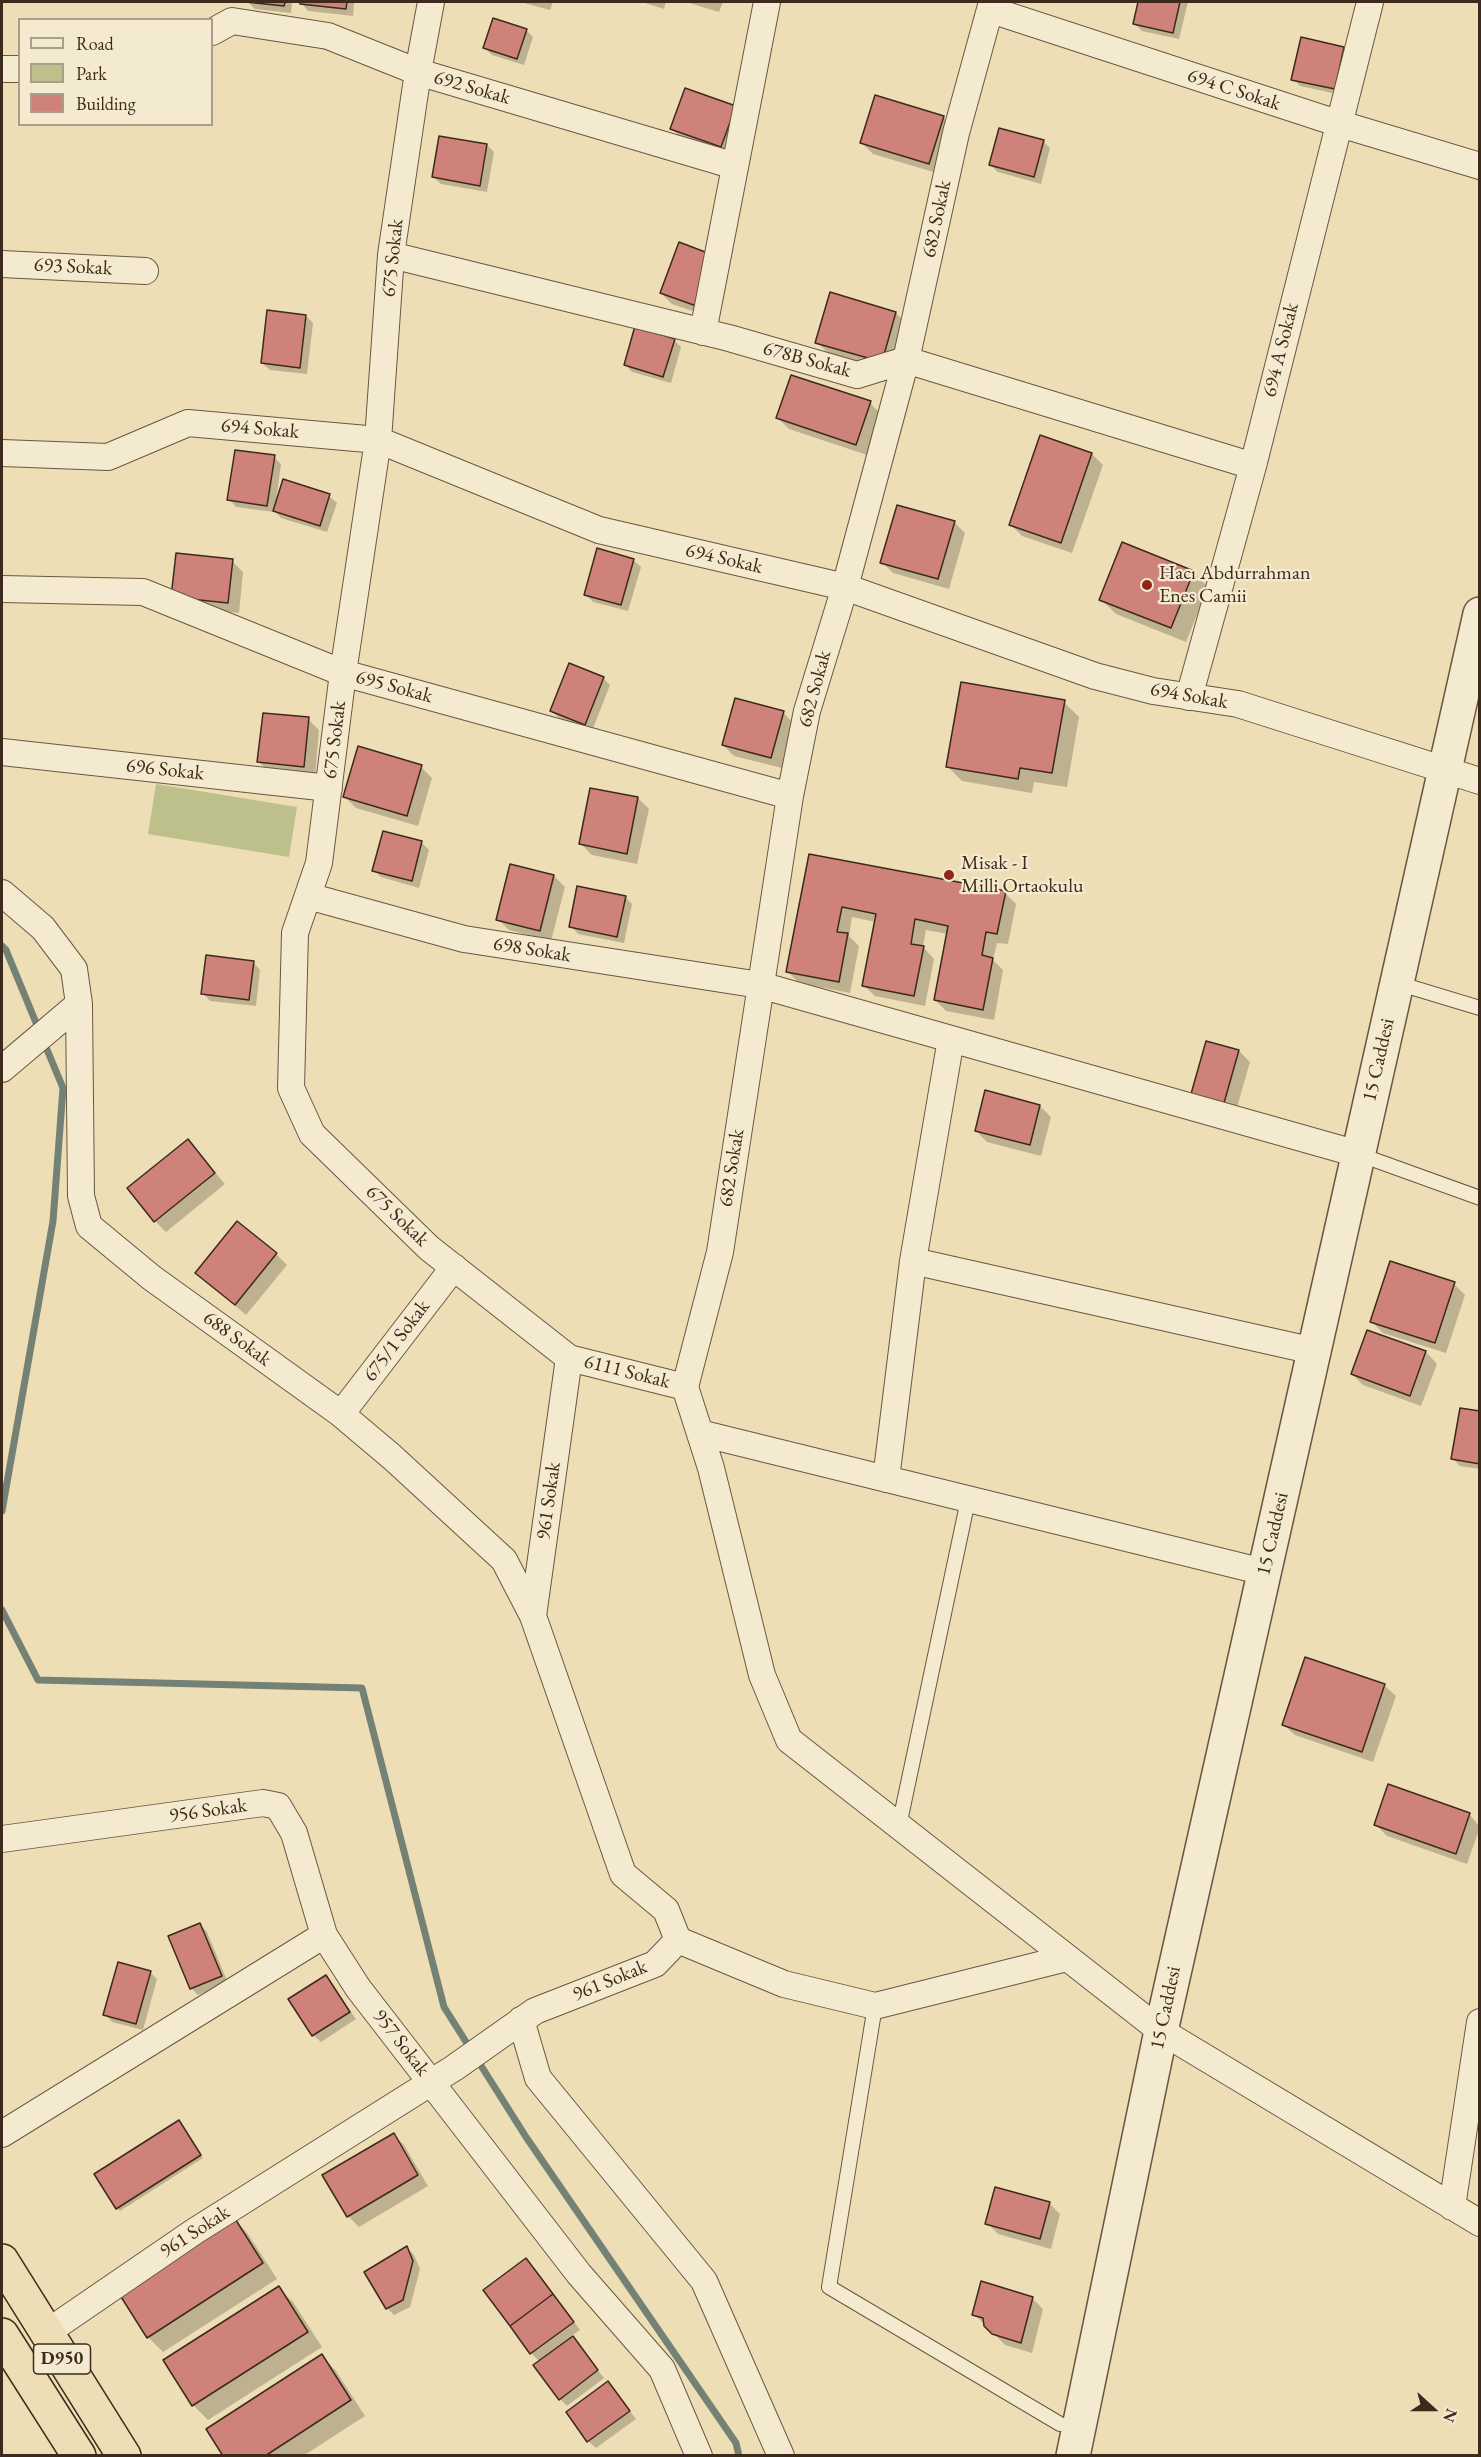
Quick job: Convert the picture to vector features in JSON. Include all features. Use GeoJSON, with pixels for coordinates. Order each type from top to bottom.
{"type":"FeatureCollection","features":[{"type":"Feature","properties":{"kind":"highway","name":"D950"},"geometry":{"type":"LineString","coordinates":[[2,2261],[124,2456]]}},
{"type":"Feature","properties":{"kind":"highway","name":"D950"},"geometry":{"type":"LineString","coordinates":[[2,2335],[79,2456]]}},
{"type":"Feature","properties":{"kind":"street","name":"675 Sokak"},"geometry":{"type":"LineString","coordinates":[[431,2],[418,72],[391,255],[378,440],[343,673],[319,863],[295,933],[291,1088],[312,1134],[429,1248],[569,1358]]}},
{"type":"Feature","properties":{"kind":"street"},"geometry":{"type":"LineString","coordinates":[[703,332],[767,2]]}},
{"type":"Feature","properties":{"kind":"street","name":"694 A Sokak"},"geometry":{"type":"LineString","coordinates":[[1189,697],[1253,466],[1337,123],[1370,2]]}},
{"type":"Feature","properties":{"kind":"street","name":"694 C Sokak"},"geometry":{"type":"LineString","coordinates":[[991,6],[1337,123],[1479,166]]}},
{"type":"Feature","properties":{"kind":"street","name":"682 Sokak"},"geometry":{"type":"LineString","coordinates":[[685,1387],[720,1252],[790,796],[807,711],[845,587],[906,360],[956,133],[991,6]]}},
{"type":"Feature","properties":{"kind":"street","name":"692 Sokak"},"geometry":{"type":"LineString","coordinates":[[213,31],[232,21],[328,36],[418,72],[735,166]]}},
{"type":"Feature","properties":{"kind":"street"},"geometry":{"type":"LineString","coordinates":[[2,69],[18,69]]}},
{"type":"Feature","properties":{"kind":"street","name":"678B Sokak"},"geometry":{"type":"LineString","coordinates":[[391,255],[703,332],[857,375],[906,360]]}},
{"type":"Feature","properties":{"kind":"street","name":"693 Sokak"},"geometry":{"type":"LineString","coordinates":[[2,264],[145,271]]}},
{"type":"Feature","properties":{"kind":"street"},"geometry":{"type":"LineString","coordinates":[[906,360],[1253,466]]}},
{"type":"Feature","properties":{"kind":"street","name":"694 Sokak"},"geometry":{"type":"LineString","coordinates":[[2,453],[108,457],[188,423],[378,440],[599,530],[845,587],[1095,676],[1153,691],[1238,704],[1479,781]]}},
{"type":"Feature","properties":{"kind":"street","name":"695 Sokak"},"geometry":{"type":"LineString","coordinates":[[2,589],[143,592],[343,673],[790,796]]}},
{"type":"Feature","properties":{"kind":"street","name":"15 Caddesi"},"geometry":{"type":"LineString","coordinates":[[1073,2456],[1161,2031],[1479,614]]}},
{"type":"Feature","properties":{"kind":"street","name":"696 Sokak"},"geometry":{"type":"LineString","coordinates":[[2,752],[329,788]]}},
{"type":"Feature","properties":{"kind":"street","name":"688 Sokak"},"geometry":{"type":"LineString","coordinates":[[2,893],[43,928],[74,969],[78,1004],[81,1196],[89,1226],[152,1278],[341,1414],[392,1456],[504,1560],[533,1616]]}},
{"type":"Feature","properties":{"kind":"street","name":"698 Sokak"},"geometry":{"type":"LineString","coordinates":[[308,896],[464,939],[760,985],[1358,1154]]}},
{"type":"Feature","properties":{"kind":"street"},"geometry":{"type":"LineString","coordinates":[[2,1069],[78,1004]]}},
{"type":"Feature","properties":{"kind":"street"},"geometry":{"type":"LineString","coordinates":[[886,1479],[913,1261],[951,1039]]}},
{"type":"Feature","properties":{"kind":"street"},"geometry":{"type":"LineString","coordinates":[[913,1261],[1314,1351]]}},
{"type":"Feature","properties":{"kind":"street","name":"675/1 Sokak"},"geometry":{"type":"LineString","coordinates":[[341,1414],[454,1267]]}},
{"type":"Feature","properties":{"kind":"street","name":"6111 Sokak"},"geometry":{"type":"LineString","coordinates":[[569,1358],[685,1387]]}},
{"type":"Feature","properties":{"kind":"street","name":"961 Sokak"},"geometry":{"type":"LineString","coordinates":[[46,2333],[195,2231],[454,2068],[535,2011],[655,1964],[678,1940],[666,1910],[623,1875],[533,1616],[569,1358]]}},
{"type":"Feature","properties":{"kind":"street"},"geometry":{"type":"LineString","coordinates":[[685,1387],[711,1468],[762,1675],[789,1740],[1161,2031],[1479,2223]]}},
{"type":"Feature","properties":{"kind":"street"},"geometry":{"type":"LineString","coordinates":[[700,1433],[1264,1572]]}},
{"type":"Feature","properties":{"kind":"street","name":"956 Sokak"},"geometry":{"type":"LineString","coordinates":[[2,1839],[263,1803],[278,1806],[294,1833],[324,1935]]}},
{"type":"Feature","properties":{"kind":"street"},"geometry":{"type":"LineString","coordinates":[[2,2134],[324,1935]]}},
{"type":"Feature","properties":{"kind":"street","name":"957 Sokak"},"geometry":{"type":"LineString","coordinates":[[324,1935],[358,1988],[579,2274],[662,2369],[699,2456]]}},
{"type":"Feature","properties":{"kind":"street"},"geometry":{"type":"LineString","coordinates":[[678,1940],[784,1984],[875,2006],[1067,1958]]}},
{"type":"Feature","properties":{"kind":"street"},"geometry":{"type":"LineString","coordinates":[[1452,2207],[1479,2022]]}},
{"type":"Feature","properties":{"kind":"street"},"geometry":{"type":"LineString","coordinates":[[515,2025],[538,2078],[704,2282],[781,2456]]}},
{"type":"Feature","properties":{"kind":"lane"},"geometry":{"type":"LineString","coordinates":[[1397,983],[1479,1008]]}},
{"type":"Feature","properties":{"kind":"lane"},"geometry":{"type":"LineString","coordinates":[[1358,1154],[1479,1198]]}},
{"type":"Feature","properties":{"kind":"lane"},"geometry":{"type":"LineString","coordinates":[[899,1826],[969,1500]]}},
{"type":"Feature","properties":{"kind":"lane"},"geometry":{"type":"LineString","coordinates":[[875,2006],[830,2287],[1060,2424]]}},
{"type":"Feature","properties":{"kind":"green space"},"geometry":{"type":"Polygon","coordinates":[[[156,784],[297,807],[289,857],[148,834],[156,784]]]}},
{"type":"Feature","properties":{"kind":"building"},"geometry":{"type":"Polygon","coordinates":[[[246,2],[285,2],[284,6],[246,2]]]}},
{"type":"Feature","properties":{"kind":"building"},"geometry":{"type":"Polygon","coordinates":[[[300,2],[347,2],[346,9],[300,4],[300,2]]]}},
{"type":"Feature","properties":{"kind":"building"},"geometry":{"type":"Polygon","coordinates":[[[1138,2],[1180,2],[1173,33],[1133,24],[1138,2]]]}},
{"type":"Feature","properties":{"kind":"building"},"geometry":{"type":"Polygon","coordinates":[[[493,18],[527,29],[517,59],[483,48],[493,18]]]}},
{"type":"Feature","properties":{"kind":"building"},"geometry":{"type":"Polygon","coordinates":[[[1301,37],[1344,47],[1335,89],[1291,80],[1301,37]]]}},
{"type":"Feature","properties":{"kind":"building"},"geometry":{"type":"Polygon","coordinates":[[[685,88],[736,106],[721,147],[670,129],[685,88]]]}},
{"type":"Feature","properties":{"kind":"building"},"geometry":{"type":"Polygon","coordinates":[[[875,95],[944,116],[929,164],[860,143],[875,95]]]}},
{"type":"Feature","properties":{"kind":"building"},"geometry":{"type":"Polygon","coordinates":[[[999,128],[1044,140],[1034,177],[989,165],[999,128]]]}},
{"type":"Feature","properties":{"kind":"building"},"geometry":{"type":"Polygon","coordinates":[[[439,136],[487,144],[480,186],[432,177],[439,136]]]}},
{"type":"Feature","properties":{"kind":"building"},"geometry":{"type":"Polygon","coordinates":[[[679,242],[713,255],[702,308],[660,293],[679,242]]]}},
{"type":"Feature","properties":{"kind":"building"},"geometry":{"type":"Polygon","coordinates":[[[830,292],[896,312],[882,362],[815,343],[830,292]]]}},
{"type":"Feature","properties":{"kind":"building"},"geometry":{"type":"Polygon","coordinates":[[[267,310],[306,315],[300,368],[261,363],[267,310]]]}},
{"type":"Feature","properties":{"kind":"building"},"geometry":{"type":"Polygon","coordinates":[[[635,326],[675,339],[663,377],[624,365],[635,326]]]}},
{"type":"Feature","properties":{"kind":"building"},"geometry":{"type":"Polygon","coordinates":[[[791,375],[871,401],[856,445],[776,418],[791,375]]]}},
{"type":"Feature","properties":{"kind":"building"},"geometry":{"type":"Polygon","coordinates":[[[1040,435],[1092,453],[1061,543],[1009,525],[1040,435]]]}},
{"type":"Feature","properties":{"kind":"building"},"geometry":{"type":"Polygon","coordinates":[[[235,450],[275,455],[267,506],[227,500],[235,450]]]}},
{"type":"Feature","properties":{"kind":"building"},"geometry":{"type":"Polygon","coordinates":[[[283,479],[330,494],[320,526],[273,511],[283,479]]]}},
{"type":"Feature","properties":{"kind":"building"},"geometry":{"type":"Polygon","coordinates":[[[897,505],[955,521],[938,579],[880,563],[897,505]]]}},
{"type":"Feature","properties":{"kind":"building","name":"Hacı Abdurrahman Enes Camii"},"geometry":{"type":"Polygon","coordinates":[[[1122,542],[1194,571],[1171,628],[1099,600],[1122,542]]]}},
{"type":"Feature","properties":{"kind":"building"},"geometry":{"type":"Polygon","coordinates":[[[597,548],[634,559],[621,605],[584,595],[597,548]]]}},
{"type":"Feature","properties":{"kind":"building"},"geometry":{"type":"Polygon","coordinates":[[[176,553],[233,559],[228,603],[171,597],[176,553]]]}},
{"type":"Feature","properties":{"kind":"building"},"geometry":{"type":"Polygon","coordinates":[[[569,663],[604,677],[585,725],[550,711],[569,663]]]}},
{"type":"Feature","properties":{"kind":"building"},"geometry":{"type":"Polygon","coordinates":[[[961,682],[1065,700],[1052,773],[1020,768],[1018,779],[946,767],[961,682]]]}},
{"type":"Feature","properties":{"kind":"building"},"geometry":{"type":"Polygon","coordinates":[[[735,698],[784,711],[771,758],[722,745],[735,698]]]}},
{"type":"Feature","properties":{"kind":"building"},"geometry":{"type":"Polygon","coordinates":[[[263,713],[309,717],[304,767],[257,762],[263,713]]]}},
{"type":"Feature","properties":{"kind":"building"},"geometry":{"type":"Polygon","coordinates":[[[358,746],[422,765],[407,816],[343,797],[358,746]]]}},
{"type":"Feature","properties":{"kind":"building"},"geometry":{"type":"Polygon","coordinates":[[[590,788],[638,797],[627,854],[579,844],[590,788]]]}},
{"type":"Feature","properties":{"kind":"building"},"geometry":{"type":"Polygon","coordinates":[[[383,831],[422,841],[412,881],[372,871],[383,831]]]}},
{"type":"Feature","properties":{"kind":"building"},"geometry":{"type":"Polygon","coordinates":[[[809,854],[1006,891],[997,934],[986,932],[982,955],[993,958],[983,1010],[934,1000],[948,926],[915,919],[911,944],[924,946],[914,996],[862,986],[876,914],[842,907],[837,932],[848,933],[839,982],[786,972],[809,854]]]}},
{"type":"Feature","properties":{"kind":"building"},"geometry":{"type":"Polygon","coordinates":[[[510,864],[554,875],[540,931],[496,920],[510,864]]]}},
{"type":"Feature","properties":{"kind":"building"},"geometry":{"type":"Polygon","coordinates":[[[577,886],[626,896],[617,937],[569,927],[577,886]]]}},
{"type":"Feature","properties":{"kind":"building"},"geometry":{"type":"Polygon","coordinates":[[[206,955],[254,961],[249,1000],[201,994],[206,955]]]}},
{"type":"Feature","properties":{"kind":"building"},"geometry":{"type":"Polygon","coordinates":[[[1206,1041],[1239,1050],[1222,1110],[1189,1101],[1206,1041]]]}},
{"type":"Feature","properties":{"kind":"building"},"geometry":{"type":"Polygon","coordinates":[[[985,1090],[1040,1105],[1030,1145],[975,1131],[985,1090]]]}},
{"type":"Feature","properties":{"kind":"building"},"geometry":{"type":"Polygon","coordinates":[[[188,1139],[215,1173],[154,1222],[127,1188],[188,1139]]]}},
{"type":"Feature","properties":{"kind":"building"},"geometry":{"type":"Polygon","coordinates":[[[237,1221],[277,1253],[235,1305],[195,1273],[237,1221]]]}},
{"type":"Feature","properties":{"kind":"building"},"geometry":{"type":"Polygon","coordinates":[[[1390,1261],[1455,1282],[1435,1343],[1370,1322],[1390,1261]]]}},
{"type":"Feature","properties":{"kind":"building"},"geometry":{"type":"Polygon","coordinates":[[[1367,1330],[1426,1351],[1410,1396],[1351,1374],[1367,1330]]]}},
{"type":"Feature","properties":{"kind":"building"},"geometry":{"type":"Polygon","coordinates":[[[1460,1408],[1480,1411],[1480,1464],[1451,1459],[1460,1408]]]}},
{"type":"Feature","properties":{"kind":"building"},"geometry":{"type":"Polygon","coordinates":[[[1305,1657],[1385,1684],[1362,1752],[1282,1725],[1305,1657]]]}},
{"type":"Feature","properties":{"kind":"building"},"geometry":{"type":"Polygon","coordinates":[[[1388,1784],[1470,1813],[1456,1854],[1374,1825],[1388,1784]]]}},
{"type":"Feature","properties":{"kind":"building"},"geometry":{"type":"Polygon","coordinates":[[[200,1923],[222,1976],[190,1989],[168,1936],[200,1923]]]}},
{"type":"Feature","properties":{"kind":"building"},"geometry":{"type":"Polygon","coordinates":[[[118,1962],[151,1971],[136,2024],[103,2015],[118,1962]]]}},
{"type":"Feature","properties":{"kind":"building"},"geometry":{"type":"Polygon","coordinates":[[[326,1975],[350,2012],[312,2036],[288,1999],[326,1975]]]}},
{"type":"Feature","properties":{"kind":"building"},"geometry":{"type":"Polygon","coordinates":[[[179,2120],[201,2155],[116,2209],[94,2174],[179,2120]]]}},
{"type":"Feature","properties":{"kind":"building"},"geometry":{"type":"Polygon","coordinates":[[[394,2133],[418,2175],[347,2217],[322,2175],[394,2133]]]}},
{"type":"Feature","properties":{"kind":"building"},"geometry":{"type":"Polygon","coordinates":[[[995,2187],[1050,2202],[1040,2239],[985,2224],[995,2187]]]}},
{"type":"Feature","properties":{"kind":"building"},"geometry":{"type":"Polygon","coordinates":[[[234,2217],[263,2263],[147,2338],[118,2292],[234,2217]]]}},
{"type":"Feature","properties":{"kind":"building"},"geometry":{"type":"Polygon","coordinates":[[[407,2246],[413,2261],[403,2300],[386,2309],[364,2272],[407,2246]]]}},
{"type":"Feature","properties":{"kind":"building"},"geometry":{"type":"Polygon","coordinates":[[[526,2258],[553,2294],[510,2326],[483,2290],[526,2258]]]}},
{"type":"Feature","properties":{"kind":"building"},"geometry":{"type":"Polygon","coordinates":[[[981,2281],[1033,2297],[1021,2343],[992,2334],[984,2326],[983,2318],[972,2315],[981,2281]]]}},
{"type":"Feature","properties":{"kind":"building"},"geometry":{"type":"Polygon","coordinates":[[[279,2286],[308,2332],[192,2406],[163,2360],[279,2286]]]}},
{"type":"Feature","properties":{"kind":"building"},"geometry":{"type":"Polygon","coordinates":[[[553,2294],[574,2322],[530,2354],[510,2326],[553,2294]]]}},
{"type":"Feature","properties":{"kind":"building"},"geometry":{"type":"Polygon","coordinates":[[[573,2336],[598,2370],[559,2400],[533,2365],[573,2336]]]}},
{"type":"Feature","properties":{"kind":"building"},"geometry":{"type":"Polygon","coordinates":[[[322,2354],[351,2400],[265,2456],[223,2456],[206,2429],[322,2354]]]}},
{"type":"Feature","properties":{"kind":"building"},"geometry":{"type":"Polygon","coordinates":[[[608,2381],[630,2411],[587,2442],[566,2412],[608,2381]]]}},
{"type":"Feature","properties":{"kind":"waterway"},"geometry":{"type":"LineString","coordinates":[[2,946],[6,950],[39,1030]]}},
{"type":"Feature","properties":{"kind":"waterway"},"geometry":{"type":"LineString","coordinates":[[2,1511],[53,1221],[63,1088],[43,1040]]}},
{"type":"Feature","properties":{"kind":"waterway"},"geometry":{"type":"LineString","coordinates":[[2,1610],[38,1680],[362,1688],[444,2007],[526,2137],[736,2443],[739,2456]]}},
{"type":"Feature","properties":{"kind":"place","name":"Hacı Abdurrahman Enes Camii"},"geometry":{"type":"Point","coordinates":[1147,585]}},
{"type":"Feature","properties":{"kind":"place","name":"Misak - I Milli Ortaokulu"},"geometry":{"type":"Point","coordinates":[949,875]}}]}
